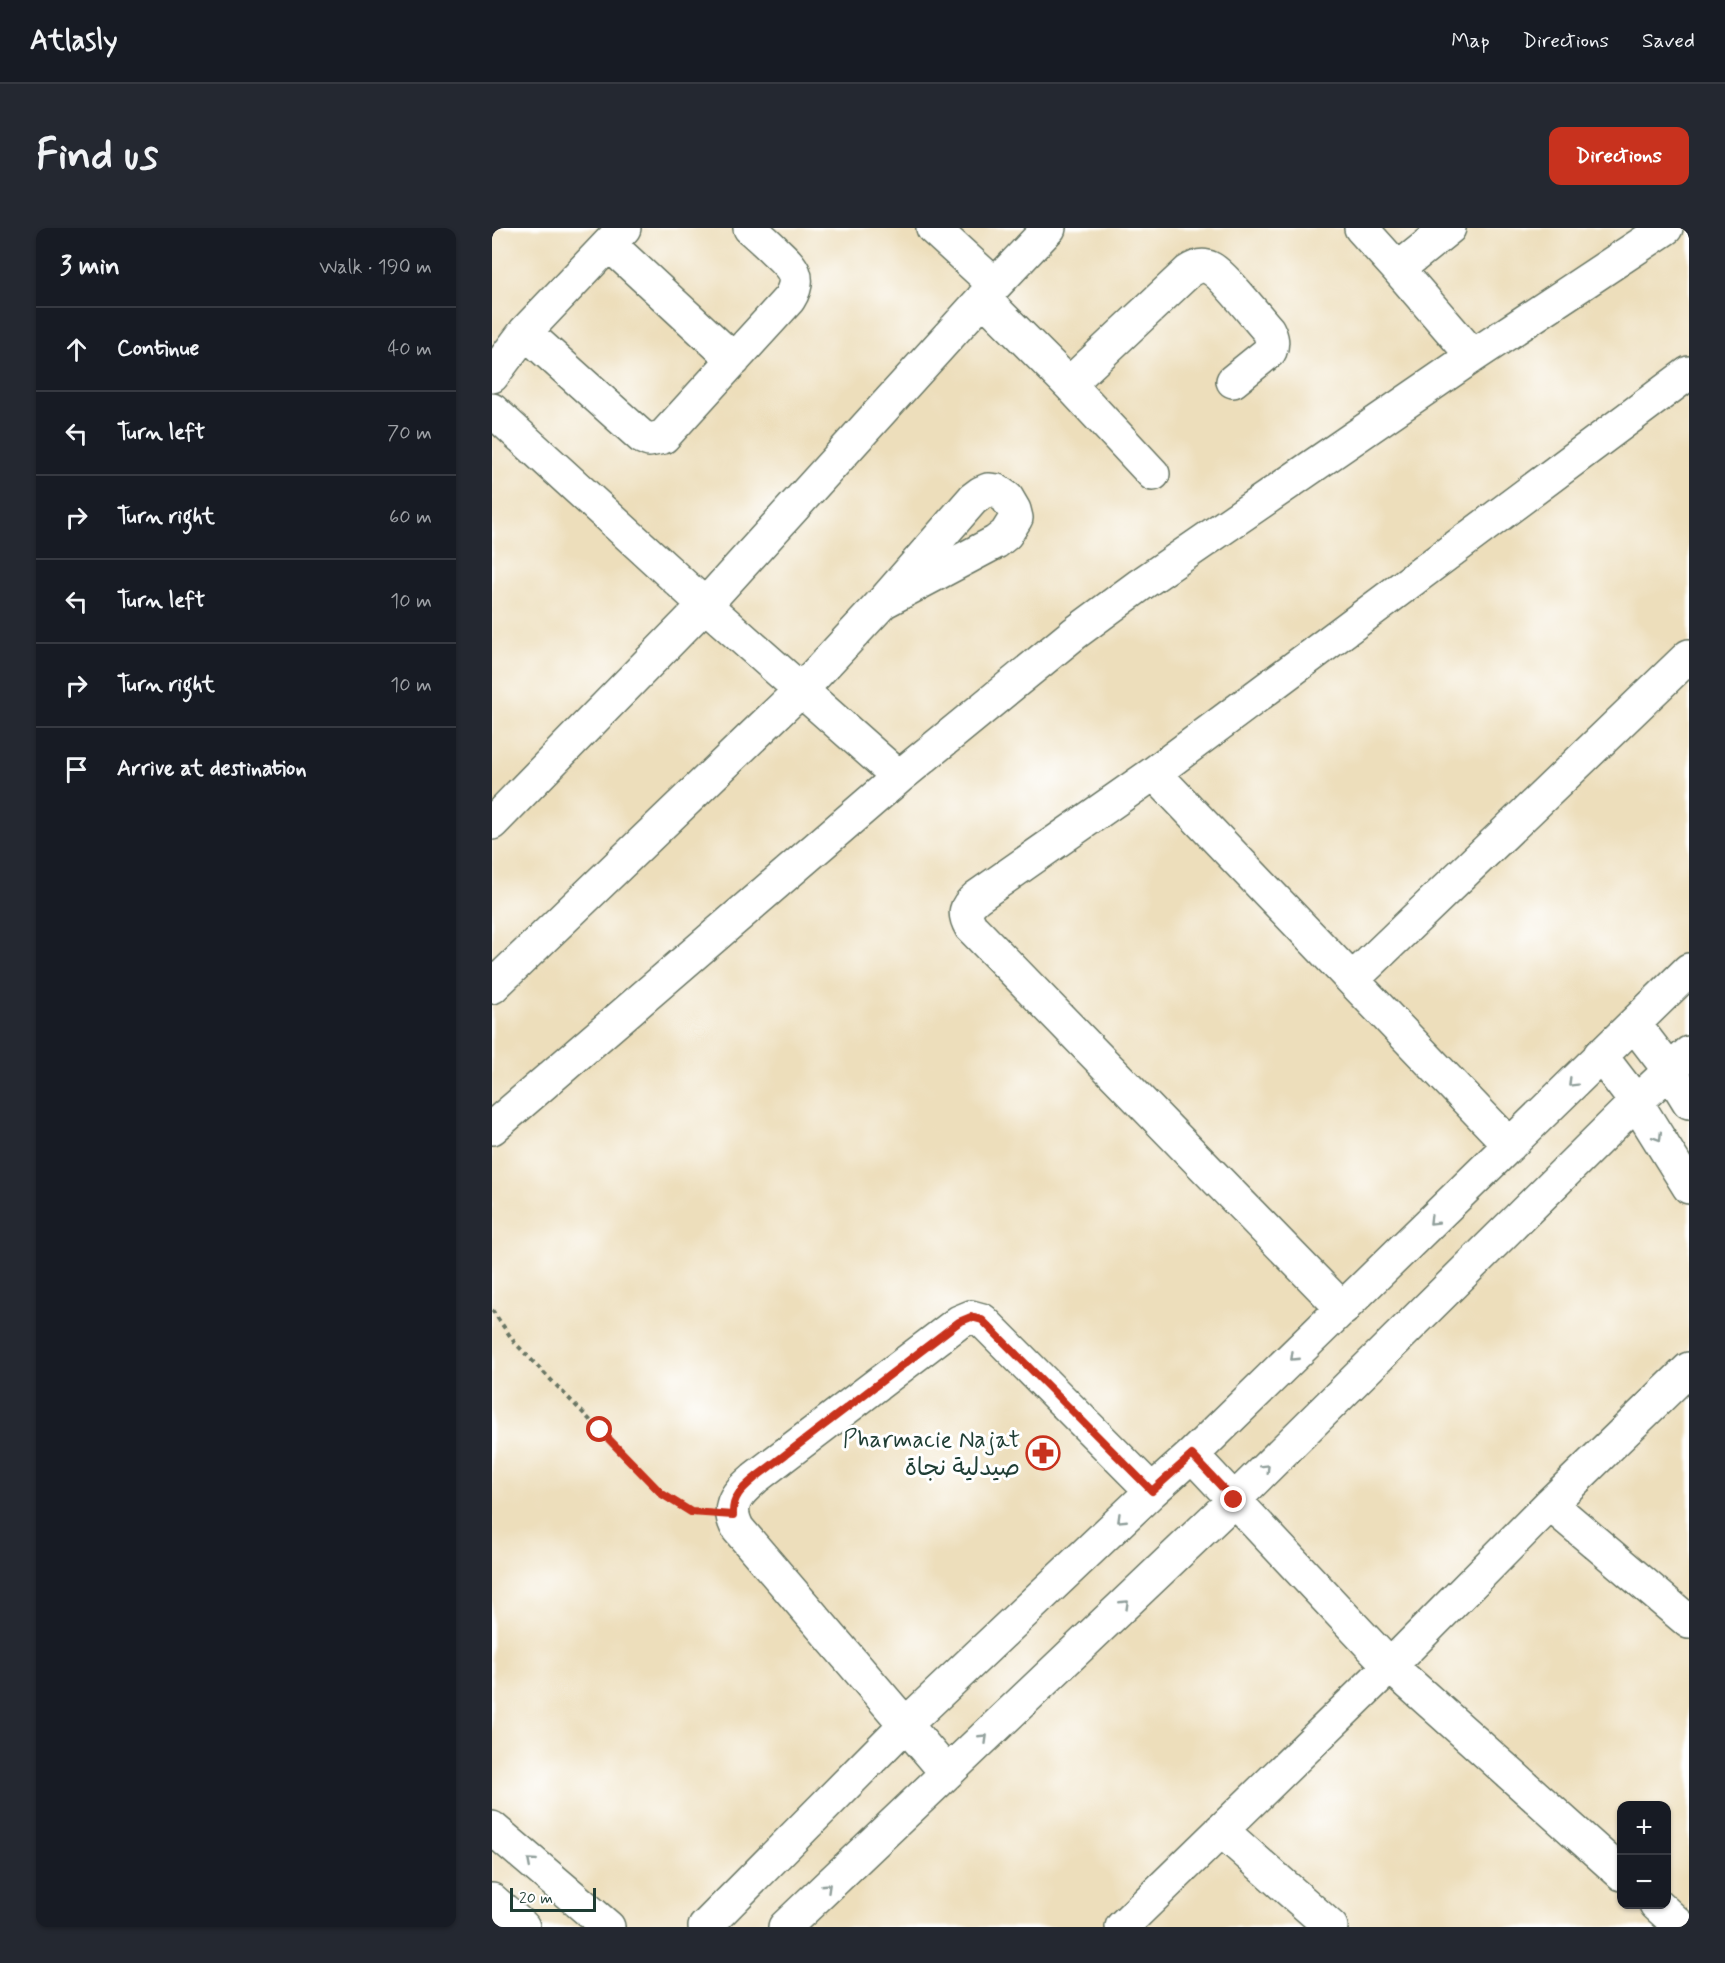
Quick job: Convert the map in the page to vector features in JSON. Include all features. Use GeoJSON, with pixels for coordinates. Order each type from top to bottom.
{"type":"FeatureCollection","features":[{"type":"Feature","properties":{"kind":"street"},"geometry":{"type":"LineString","coordinates":[[525,333],[642,437],[649,440],[663,437],[795,290],[796,280],[793,269],[750,228]]}},
{"type":"Feature","properties":{"kind":"street"},"geometry":{"type":"LineString","coordinates":[[933,228],[1068,384],[1153,474]]}},
{"type":"Feature","properties":{"kind":"street"},"geometry":{"type":"LineString","coordinates":[[492,824],[705,605],[989,291],[1049,228]]}},
{"type":"Feature","properties":{"kind":"street"},"geometry":{"type":"LineString","coordinates":[[1360,228],[1473,356]]}},
{"type":"Feature","properties":{"kind":"street"},"geometry":{"type":"LineString","coordinates":[[1398,269],[1449,228]]}},
{"type":"Feature","properties":{"kind":"street"},"geometry":{"type":"LineString","coordinates":[[492,1128],[899,777],[1075,633],[1140,585],[1649,233]]}},
{"type":"Feature","properties":{"kind":"street"},"geometry":{"type":"LineString","coordinates":[[492,376],[525,333],[616,236],[734,360]]}},
{"type":"Feature","properties":{"kind":"street"},"geometry":{"type":"LineString","coordinates":[[1068,384],[1188,272],[1202,266],[1216,272],[1272,337],[1270,351],[1233,381]]}},
{"type":"Feature","properties":{"kind":"street"},"geometry":{"type":"LineString","coordinates":[[1343,1309],[971,927],[965,913],[967,906],[1154,773],[1689,373]]}},
{"type":"Feature","properties":{"kind":"street"},"geometry":{"type":"LineString","coordinates":[[492,410],[705,605],[899,777]]}},
{"type":"Feature","properties":{"kind":"street"},"geometry":{"type":"LineString","coordinates":[[492,987],[801,690],[883,602]]}},
{"type":"Feature","properties":{"kind":"street"},"geometry":{"type":"LineString","coordinates":[[1353,979],[1689,656]]}},
{"type":"Feature","properties":{"kind":"street"},"geometry":{"type":"LineString","coordinates":[[1154,773],[1510,1144]]}},
{"type":"Feature","properties":{"kind":"street"},"geometry":{"type":"LineString","coordinates":[[705,1927],[906,1724],[1192,1455],[1689,970]]}},
{"type":"Feature","properties":{"kind":"street"},"geometry":{"type":"LineString","coordinates":[[1634,1024],[1680,1062],[1689,1102]]}},
{"type":"Feature","properties":{"kind":"street"},"geometry":{"type":"LineString","coordinates":[[1599,1056],[1636,1102],[1689,1187]]}},
{"type":"Feature","properties":{"kind":"street"},"geometry":{"type":"LineString","coordinates":[[785,1927],[1234,1500],[1636,1102],[1680,1062]]}},
{"type":"Feature","properties":{"kind":"street"},"geometry":{"type":"LineString","coordinates":[[947,1773],[738,1529],[733,1515],[736,1497],[756,1477],[959,1322],[971,1317],[982,1320],[1152,1491]]}},
{"type":"Feature","properties":{"kind":"street"},"geometry":{"type":"LineString","coordinates":[[1122,1927],[1390,1666],[1550,1504],[1689,1369]]}},
{"type":"Feature","properties":{"kind":"street"},"geometry":{"type":"LineString","coordinates":[[1192,1455],[1390,1666],[1617,1870]]}},
{"type":"Feature","properties":{"kind":"street"},"geometry":{"type":"LineString","coordinates":[[1550,1504],[1689,1622]]}},
{"type":"Feature","properties":{"kind":"street"},"geometry":{"type":"LineString","coordinates":[[492,1828],[608,1927]]}},
{"type":"Feature","properties":{"kind":"street"},"geometry":{"type":"LineString","coordinates":[[1221,1830],[1331,1927]]}},
{"type":"Feature","properties":{"kind":"street"},"geometry":{"type":"LineString","coordinates":[[492,1900],[523,1927]]}},
{"type":"Feature","properties":{"kind":"street"},"geometry":{"type":"LineString","coordinates":[[1661,1909],[1681,1927]]}},
{"type":"Feature","properties":{"kind":"path"},"geometry":{"type":"LineString","coordinates":[[492,1310],[515,1343],[662,1494],[691,1512],[733,1515]]}},
{"type":"Feature","properties":{"kind":"place","name":"Pharmacie Najat صيدلية نجاة"},"geometry":{"type":"Point","coordinates":[1043,1453]}},
{"type":"Feature","properties":{"kind":"route"},"geometry":{"type":"LineString","coordinates":[[600,1430],[662,1494],[691,1512],[733,1515],[736,1497],[756,1477],[959,1322],[971,1317],[982,1320],[1152,1491],[1192,1455],[1234,1500]]}}]}
